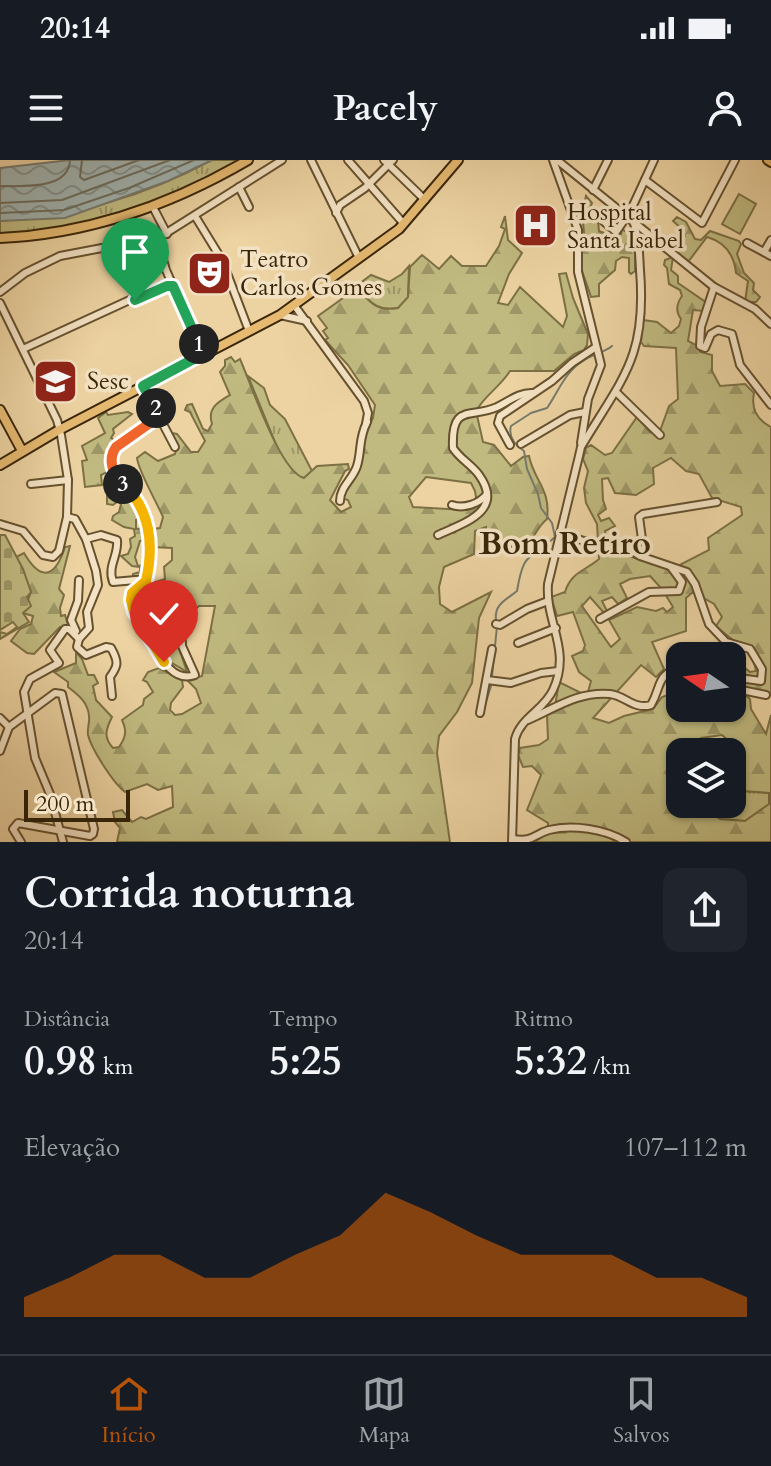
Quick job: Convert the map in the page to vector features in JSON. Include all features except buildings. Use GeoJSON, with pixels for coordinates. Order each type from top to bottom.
{"type":"FeatureCollection","features":[{"type":"Feature","properties":{"kind":"main road"},"geometry":{"type":"LineString","coordinates":[[0,238],[82,229],[153,207],[248,160]]}},
{"type":"Feature","properties":{"kind":"main road"},"geometry":{"type":"LineString","coordinates":[[0,462],[20,447],[61,425],[280,315],[404,224],[458,160]]}},
{"type":"Feature","properties":{"kind":"main road"},"geometry":{"type":"LineString","coordinates":[[0,410],[20,447]]}},
{"type":"Feature","properties":{"kind":"main road"},"geometry":{"type":"LineString","coordinates":[[0,462],[61,425]]}},
{"type":"Feature","properties":{"kind":"street"},"geometry":{"type":"LineString","coordinates":[[0,292],[25,273],[60,256],[156,241],[282,160]]}},
{"type":"Feature","properties":{"kind":"street"},"geometry":{"type":"LineString","coordinates":[[311,160],[359,258]]}},
{"type":"Feature","properties":{"kind":"street"},"geometry":{"type":"LineString","coordinates":[[348,160],[404,224]]}},
{"type":"Feature","properties":{"kind":"street"},"geometry":{"type":"LineString","coordinates":[[555,160],[714,287],[755,309],[771,324]]}},
{"type":"Feature","properties":{"kind":"street"},"geometry":{"type":"LineString","coordinates":[[555,160],[578,230],[578,272],[601,370],[585,412],[587,430]]}},
{"type":"Feature","properties":{"kind":"street"},"geometry":{"type":"LineString","coordinates":[[593,190],[608,160]]}},
{"type":"Feature","properties":{"kind":"street"},"geometry":{"type":"LineString","coordinates":[[595,214],[616,232],[628,216],[654,160]]}},
{"type":"Feature","properties":{"kind":"street"},"geometry":{"type":"LineString","coordinates":[[645,180],[702,223],[735,160]]}},
{"type":"Feature","properties":{"kind":"street"},"geometry":{"type":"LineString","coordinates":[[336,213],[340,205],[368,185],[389,162],[425,200]]}},
{"type":"Feature","properties":{"kind":"street"},"geometry":{"type":"LineString","coordinates":[[239,187],[249,207]]}},
{"type":"Feature","properties":{"kind":"street"},"geometry":{"type":"LineString","coordinates":[[331,203],[340,205]]}},
{"type":"Feature","properties":{"kind":"street"},"geometry":{"type":"LineString","coordinates":[[153,207],[167,234]]}},
{"type":"Feature","properties":{"kind":"street"},"geometry":{"type":"LineString","coordinates":[[195,216],[222,260],[249,331]]}},
{"type":"Feature","properties":{"kind":"street"},"geometry":{"type":"LineString","coordinates":[[549,709],[561,650],[548,601],[550,574],[581,447],[587,430],[616,392],[632,361],[641,316],[640,269],[628,216]]}},
{"type":"Feature","properties":{"kind":"street"},"geometry":{"type":"LineString","coordinates":[[747,243],[768,254],[771,240]]}},
{"type":"Feature","properties":{"kind":"street"},"geometry":{"type":"LineString","coordinates":[[156,241],[170,284],[203,354]]}},
{"type":"Feature","properties":{"kind":"street"},"geometry":{"type":"LineString","coordinates":[[23,349],[170,284]]}},
{"type":"Feature","properties":{"kind":"street"},"geometry":{"type":"LineString","coordinates":[[714,287],[701,327],[700,346],[703,349],[706,347],[714,332],[729,332],[734,339],[740,365],[771,405]]}},
{"type":"Feature","properties":{"kind":"street"},"geometry":{"type":"LineString","coordinates":[[0,303],[61,425],[68,480],[67,517],[59,551],[50,558],[43,555],[23,531],[0,524]]}},
{"type":"Feature","properties":{"kind":"street"},"geometry":{"type":"LineString","coordinates":[[294,305],[368,408],[366,424],[360,436],[358,464],[340,501]]}},
{"type":"Feature","properties":{"kind":"street"},"geometry":{"type":"LineString","coordinates":[[280,315],[307,321]]}},
{"type":"Feature","properties":{"kind":"street"},"geometry":{"type":"LineString","coordinates":[[510,445],[498,419],[597,351]]}},
{"type":"Feature","properties":{"kind":"street"},"geometry":{"type":"LineString","coordinates":[[143,386],[175,447]]}},
{"type":"Feature","properties":{"kind":"street"},"geometry":{"type":"LineString","coordinates":[[438,535],[480,515],[486,505],[487,494],[479,475],[453,448],[457,422],[465,414],[493,409],[526,392],[533,393]]}},
{"type":"Feature","properties":{"kind":"street"},"geometry":{"type":"LineString","coordinates":[[616,392],[660,435]]}},
{"type":"Feature","properties":{"kind":"street"},"geometry":{"type":"LineString","coordinates":[[521,444],[570,415],[585,412]]}},
{"type":"Feature","properties":{"kind":"street"},"geometry":{"type":"LineString","coordinates":[[160,416],[116,447],[111,461],[117,478],[139,500],[150,539],[147,579],[132,593],[134,612],[164,662],[179,675],[189,677],[195,675],[182,646],[181,623]]}},
{"type":"Feature","properties":{"kind":"street"},"geometry":{"type":"LineString","coordinates":[[31,484],[68,480]]}},
{"type":"Feature","properties":{"kind":"street"},"geometry":{"type":"LineString","coordinates":[[452,505],[469,505],[487,494]]}},
{"type":"Feature","properties":{"kind":"street"},"geometry":{"type":"LineString","coordinates":[[628,548],[642,539],[639,517],[643,514],[717,502]]}},
{"type":"Feature","properties":{"kind":"street"},"geometry":{"type":"LineString","coordinates":[[67,517],[75,519],[86,539],[98,585],[87,612],[89,628],[77,647],[83,654],[108,647],[115,655],[118,669],[110,677],[112,696]]}},
{"type":"Feature","properties":{"kind":"street"},"geometry":{"type":"LineString","coordinates":[[560,533],[628,548],[640,556],[687,572],[695,584],[709,624],[727,642]]}},
{"type":"Feature","properties":{"kind":"street"},"geometry":{"type":"LineString","coordinates":[[86,539],[101,535],[117,540],[110,572],[113,582],[147,579]]}},
{"type":"Feature","properties":{"kind":"street"},"geometry":{"type":"LineString","coordinates":[[600,619],[649,592],[679,591],[682,587],[679,576],[664,563]]}},
{"type":"Feature","properties":{"kind":"street"},"geometry":{"type":"LineString","coordinates":[[79,580],[78,601],[71,620],[80,638]]}},
{"type":"Feature","properties":{"kind":"street"},"geometry":{"type":"LineString","coordinates":[[498,625],[548,601]]}},
{"type":"Feature","properties":{"kind":"street"},"geometry":{"type":"LineString","coordinates":[[518,643],[556,628]]}},
{"type":"Feature","properties":{"kind":"street"},"geometry":{"type":"LineString","coordinates":[[63,842],[50,794],[35,758],[24,692],[27,683],[59,663],[50,652],[67,629],[80,638]]}},
{"type":"Feature","properties":{"kind":"street"},"geometry":{"type":"LineString","coordinates":[[746,648],[750,649],[764,675],[759,682],[746,680]]}},
{"type":"Feature","properties":{"kind":"street"},"geometry":{"type":"LineString","coordinates":[[480,713],[490,681],[492,649]]}},
{"type":"Feature","properties":{"kind":"street"},"geometry":{"type":"LineString","coordinates":[[490,681],[511,683],[558,671]]}},
{"type":"Feature","properties":{"kind":"street"},"geometry":{"type":"LineString","coordinates":[[524,721],[578,697],[609,694],[637,707],[646,707],[653,702],[659,682],[666,675]]}},
{"type":"Feature","properties":{"kind":"street"},"geometry":{"type":"LineString","coordinates":[[553,690],[524,721],[515,739],[512,840],[529,841],[550,830],[584,829],[615,835],[626,842]]}},
{"type":"Feature","properties":{"kind":"street"},"geometry":{"type":"LineString","coordinates":[[746,691],[766,695]]}},
{"type":"Feature","properties":{"kind":"street"},"geometry":{"type":"LineString","coordinates":[[0,751],[9,727],[55,693],[62,694],[93,834],[90,836],[18,823],[13,829],[21,842]]}},
{"type":"Feature","properties":{"kind":"street"},"geometry":{"type":"LineString","coordinates":[[0,718],[9,727]]}},
{"type":"Feature","properties":{"kind":"green space"},"geometry":{"type":"Polygon","coordinates":[[[212,160],[239,160],[183,190],[124,212],[63,227],[0,233],[0,221],[56,214],[109,202],[161,184],[212,160]]]}},
{"type":"Feature","properties":{"kind":"green space"},"geometry":{"type":"Polygon","coordinates":[[[739,194],[756,204],[740,234],[722,224],[739,194]]]}},
{"type":"Feature","properties":{"kind":"green space"},"geometry":{"type":"Polygon","coordinates":[[[586,196],[592,203],[587,216],[598,221],[599,231],[609,235],[621,234],[622,229],[631,237],[635,253],[635,271],[629,272],[629,258],[622,257],[616,261],[615,270],[599,284],[599,296],[591,297],[580,259],[580,243],[585,241],[582,214],[586,196]]]}},
{"type":"Feature","properties":{"kind":"green space"},"geometry":{"type":"Polygon","coordinates":[[[505,216],[508,240],[522,253],[509,274],[498,303],[508,305],[520,287],[563,327],[567,316],[559,274],[566,273],[588,334],[584,350],[574,354],[554,371],[510,371],[476,411],[483,442],[494,445],[511,466],[529,456],[548,509],[547,519],[525,544],[506,547],[486,543],[486,527],[475,531],[474,554],[444,567],[439,587],[440,604],[452,612],[491,592],[479,618],[472,683],[457,712],[439,736],[437,753],[450,842],[117,842],[120,828],[113,812],[122,810],[132,822],[141,817],[146,819],[173,807],[172,786],[158,790],[147,784],[125,792],[120,788],[90,741],[85,703],[68,687],[68,682],[54,672],[76,663],[76,652],[88,675],[94,675],[98,683],[93,686],[96,700],[112,717],[107,737],[113,748],[119,747],[125,734],[122,720],[143,705],[144,699],[153,692],[143,680],[148,672],[159,668],[182,680],[183,687],[171,703],[170,710],[175,715],[201,703],[196,689],[187,680],[202,676],[215,606],[199,606],[179,624],[179,648],[187,672],[164,658],[157,636],[166,625],[158,603],[146,585],[165,579],[164,567],[172,560],[172,548],[151,547],[152,529],[160,528],[163,517],[137,458],[145,452],[158,461],[175,454],[177,445],[172,433],[177,434],[191,452],[198,452],[205,441],[190,412],[185,410],[187,405],[192,404],[203,429],[208,431],[212,424],[212,410],[230,395],[220,372],[225,360],[231,357],[235,362],[240,359],[267,426],[285,460],[304,478],[317,466],[348,464],[349,469],[330,500],[341,512],[351,507],[348,500],[341,498],[355,475],[363,438],[373,418],[375,405],[348,365],[325,340],[328,338],[323,331],[327,328],[318,316],[357,288],[379,307],[398,308],[408,297],[410,267],[422,255],[439,269],[451,256],[462,266],[486,266],[499,246],[505,229],[501,227],[505,216]],[[426,477],[409,497],[413,507],[465,510],[477,504],[471,483],[426,477]]]}},
{"type":"Feature","properties":{"kind":"green space"},"geometry":{"type":"Polygon","coordinates":[[[677,217],[686,222],[695,239],[701,240],[710,231],[739,241],[741,244],[737,254],[744,273],[754,283],[753,290],[760,297],[756,302],[745,302],[748,281],[736,273],[731,255],[719,242],[707,237],[688,262],[677,252],[675,247],[685,236],[673,221],[677,217]]]}},
{"type":"Feature","properties":{"kind":"green space"},"geometry":{"type":"Polygon","coordinates":[[[673,257],[671,270],[678,276],[678,283],[707,303],[704,311],[693,310],[688,341],[696,345],[700,352],[712,355],[712,371],[720,386],[745,384],[754,393],[756,413],[771,427],[771,694],[746,690],[746,669],[756,671],[746,651],[746,642],[735,642],[716,626],[722,617],[714,604],[693,592],[686,598],[686,631],[652,642],[664,669],[656,677],[641,665],[593,718],[609,723],[653,709],[666,696],[666,722],[746,722],[746,696],[766,734],[771,715],[771,842],[534,842],[548,833],[548,823],[527,810],[541,775],[532,766],[523,767],[518,755],[520,748],[539,745],[548,739],[547,715],[554,712],[559,682],[581,693],[588,692],[591,681],[579,672],[572,656],[583,651],[585,645],[573,612],[557,616],[551,597],[565,592],[575,576],[599,559],[597,524],[586,503],[584,488],[588,471],[583,459],[586,448],[591,445],[605,455],[612,453],[637,417],[650,432],[660,431],[669,406],[678,399],[676,348],[644,346],[641,342],[643,320],[657,322],[671,333],[679,326],[681,319],[677,307],[682,296],[680,290],[669,284],[665,260],[673,257]],[[671,458],[653,468],[654,484],[636,495],[615,493],[608,478],[602,479],[606,509],[598,515],[601,521],[609,518],[615,526],[605,531],[607,550],[672,569],[709,550],[708,538],[742,515],[741,507],[712,498],[699,474],[686,471],[671,458]],[[650,576],[620,584],[627,598],[618,604],[612,597],[602,601],[607,611],[604,613],[590,597],[582,606],[611,647],[620,639],[609,620],[637,607],[656,611],[663,608],[667,612],[673,607],[650,576]]]}},
{"type":"Feature","properties":{"kind":"green space"},"geometry":{"type":"Polygon","coordinates":[[[409,266],[408,298],[398,308],[379,307],[355,287],[371,275],[389,282],[409,266]]]}},
{"type":"Feature","properties":{"kind":"green space"},"geometry":{"type":"Polygon","coordinates":[[[248,376],[264,388],[270,405],[285,419],[312,471],[304,478],[296,476],[279,452],[248,376]]]}},
{"type":"Feature","properties":{"kind":"green space"},"geometry":{"type":"Polygon","coordinates":[[[106,412],[108,415],[132,414],[113,429],[111,438],[119,443],[110,455],[111,470],[101,475],[102,485],[85,487],[82,461],[87,460],[82,446],[105,433],[98,418],[106,412]]]}},
{"type":"Feature","properties":{"kind":"green space"},"geometry":{"type":"Polygon","coordinates":[[[123,487],[137,503],[142,518],[136,520],[136,529],[146,530],[146,540],[140,541],[135,557],[138,566],[146,565],[143,577],[133,578],[133,574],[140,572],[140,567],[132,566],[121,556],[128,554],[130,539],[135,536],[134,529],[112,520],[119,512],[121,504],[118,501],[113,505],[107,504],[107,496],[119,497],[123,487]]]}},
{"type":"Feature","properties":{"kind":"green space"},"geometry":{"type":"Polygon","coordinates":[[[0,535],[5,535],[23,569],[31,592],[27,597],[31,606],[23,613],[29,622],[0,639],[0,632],[7,634],[17,627],[13,622],[0,630],[0,535]]]}},
{"type":"Feature","properties":{"kind":"green space"},"geometry":{"type":"Polygon","coordinates":[[[70,546],[59,589],[64,595],[61,616],[65,615],[69,628],[60,627],[34,654],[27,653],[11,641],[20,629],[31,624],[33,616],[23,613],[31,592],[16,557],[24,553],[36,569],[47,572],[57,565],[65,547],[70,546]]]}},
{"type":"Feature","properties":{"kind":"green space"},"geometry":{"type":"Polygon","coordinates":[[[746,791],[769,793],[769,805],[745,821],[720,819],[746,818],[746,791]]]}},
{"type":"Feature","properties":{"kind":"water"},"geometry":{"type":"Polygon","coordinates":[[[70,160],[212,160],[168,181],[65,218],[0,221],[0,168],[70,160]]]}},
{"type":"Feature","properties":{"kind":"waterway"},"geometry":{"type":"LineString","coordinates":[[496,620],[499,606],[517,591],[525,562],[555,537],[552,523],[541,508],[524,451],[511,437],[511,426],[531,413],[547,408],[577,366],[612,346]]}},
{"type":"Feature","properties":{"kind":"waterway"},"geometry":{"type":"LineString","coordinates":[[482,715],[491,686],[497,626]]}},
{"type":"Feature","properties":{"kind":"place","name":"Hospital Santa Isabel"},"geometry":{"type":"Point","coordinates":[536,226]}},
{"type":"Feature","properties":{"kind":"place","name":"Teatro Carlos Gomes"},"geometry":{"type":"Point","coordinates":[209,273]}},
{"type":"Feature","properties":{"kind":"place","name":"Sesc"},"geometry":{"type":"Point","coordinates":[56,381]}},
{"type":"Feature","properties":{"kind":"district","name":"Bom Retiro"},"geometry":{"type":"Point","coordinates":[565,544]}},
{"type":"Feature","properties":{"kind":"route"},"geometry":{"type":"LineString","coordinates":[[135,300],[173,286],[203,354],[143,386],[160,416],[116,447],[111,461],[117,478],[139,500],[149,533],[147,579],[132,593],[131,600],[134,612],[164,662]]}}]}
